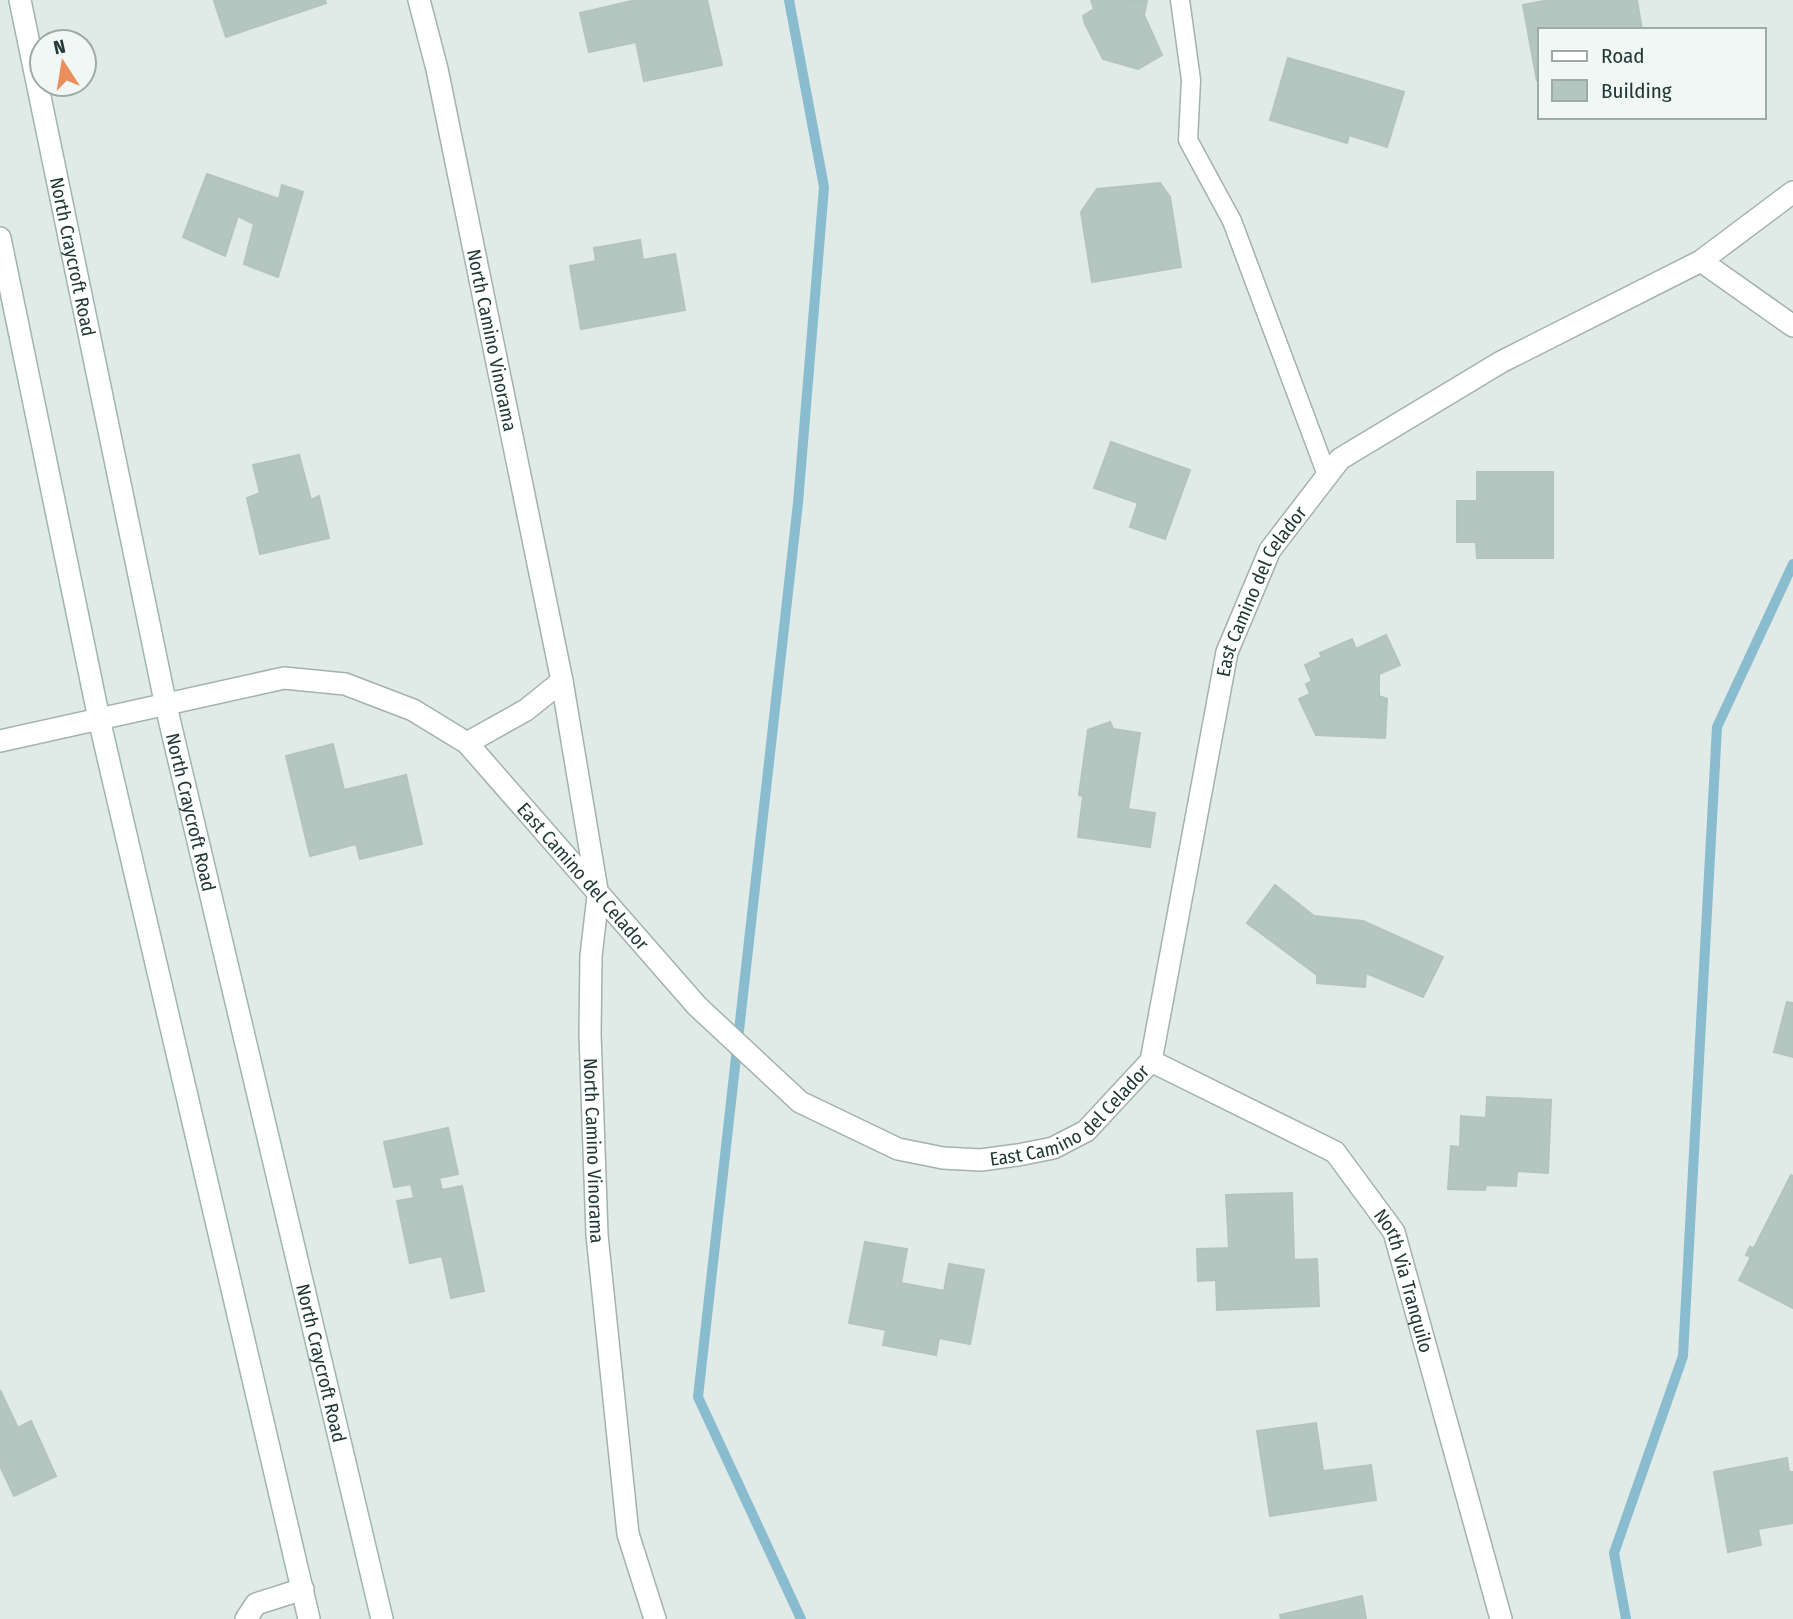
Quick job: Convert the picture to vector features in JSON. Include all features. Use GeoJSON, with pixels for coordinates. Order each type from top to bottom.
{"type":"FeatureCollection","features":[{"type":"Feature","properties":{"kind":"street","name":"North Craycroft Road"},"geometry":{"type":"LineString","coordinates":[[20,0],[166,706],[382,1619]]}},
{"type":"Feature","properties":{"kind":"street","name":"North Camino Vinorama"},"geometry":{"type":"LineString","coordinates":[[419,0],[437,69],[562,681],[598,896],[591,956],[590,1034],[597,1235],[628,1534],[655,1619]]}},
{"type":"Feature","properties":{"kind":"street","name":"East Camino del Celador"},"geometry":{"type":"LineString","coordinates":[[0,741],[284,678],[345,684],[413,710],[467,743],[598,896],[697,1006],[800,1102],[898,1149],[943,1158],[981,1160],[1053,1148],[1086,1130],[1151,1061],[1227,652],[1270,550],[1340,458],[1501,362],[1701,261],[1793,192]]}},
{"type":"Feature","properties":{"kind":"street"},"geometry":{"type":"LineString","coordinates":[[0,238],[99,719],[309,1619]]}},
{"type":"Feature","properties":{"kind":"street"},"geometry":{"type":"LineString","coordinates":[[1701,261],[1793,326]]}},
{"type":"Feature","properties":{"kind":"street"},"geometry":{"type":"LineString","coordinates":[[467,743],[526,710],[562,681]]}},
{"type":"Feature","properties":{"kind":"street","name":"North Via Tranquilo"},"geometry":{"type":"LineString","coordinates":[[1151,1061],[1335,1152],[1394,1232],[1500,1619]]}},
{"type":"Feature","properties":{"kind":"street"},"geometry":{"type":"LineString","coordinates":[[246,1619],[256,1604],[303,1589]]}},
{"type":"Feature","properties":{"kind":"lane"},"geometry":{"type":"LineString","coordinates":[[1180,0],[1191,80],[1188,140],[1232,221],[1327,475]]}},
{"type":"Feature","properties":{"kind":"building"},"geometry":{"type":"Polygon","coordinates":[[[325,0],[326,3],[226,37],[214,1],[325,0]]]}},
{"type":"Feature","properties":{"kind":"building"},"geometry":{"type":"Polygon","coordinates":[[[636,0],[707,0],[722,65],[644,81],[636,42],[589,52],[580,13],[636,0]]]}},
{"type":"Feature","properties":{"kind":"building"},"geometry":{"type":"Polygon","coordinates":[[[1091,0],[1147,1],[1144,15],[1162,55],[1138,69],[1103,59],[1083,16],[1094,9],[1091,0]]]}},
{"type":"Feature","properties":{"kind":"building"},"geometry":{"type":"Polygon","coordinates":[[[1549,0],[1637,0],[1642,28],[1538,28],[1537,81],[1523,5],[1549,0]]]}},
{"type":"Feature","properties":{"kind":"building"},"geometry":{"type":"Polygon","coordinates":[[[1288,58],[1404,92],[1387,147],[1349,135],[1347,143],[1270,120],[1288,58]]]}},
{"type":"Feature","properties":{"kind":"building"},"geometry":{"type":"Polygon","coordinates":[[[207,174],[279,199],[282,185],[303,192],[278,277],[244,264],[254,224],[238,216],[225,256],[183,237],[207,174]]]}},
{"type":"Feature","properties":{"kind":"building"},"geometry":{"type":"Polygon","coordinates":[[[1160,183],[1170,197],[1181,267],[1092,282],[1081,212],[1097,189],[1160,183]]]}},
{"type":"Feature","properties":{"kind":"building"},"geometry":{"type":"Polygon","coordinates":[[[640,240],[643,260],[675,254],[685,310],[581,329],[570,266],[596,261],[594,248],[640,240]]]}},
{"type":"Feature","properties":{"kind":"building"},"geometry":{"type":"Polygon","coordinates":[[[1111,442],[1190,470],[1165,539],[1130,527],[1138,503],[1094,488],[1111,442]]]}},
{"type":"Feature","properties":{"kind":"building"},"geometry":{"type":"Polygon","coordinates":[[[299,455],[311,500],[319,496],[329,538],[260,554],[247,498],[260,493],[253,465],[299,455]]]}},
{"type":"Feature","properties":{"kind":"building"},"geometry":{"type":"Polygon","coordinates":[[[1477,472],[1553,472],[1553,558],[1477,558],[1476,542],[1457,542],[1457,501],[1477,501],[1477,472]]]}},
{"type":"Feature","properties":{"kind":"building"},"geometry":{"type":"Polygon","coordinates":[[[1386,635],[1400,665],[1379,674],[1379,696],[1387,699],[1385,738],[1316,735],[1299,699],[1310,694],[1306,684],[1312,681],[1305,665],[1322,657],[1320,653],[1352,639],[1356,649],[1386,635]]]}},
{"type":"Feature","properties":{"kind":"building"},"geometry":{"type":"Polygon","coordinates":[[[1110,722],[1113,729],[1140,733],[1128,809],[1155,813],[1150,847],[1078,837],[1083,796],[1079,795],[1088,730],[1110,722]]]}},
{"type":"Feature","properties":{"kind":"building"},"geometry":{"type":"Polygon","coordinates":[[[333,744],[344,790],[406,775],[422,844],[360,859],[356,844],[310,856],[286,756],[333,744]]]}},
{"type":"Feature","properties":{"kind":"building"},"geometry":{"type":"Polygon","coordinates":[[[1275,885],[1314,916],[1363,921],[1443,957],[1423,997],[1366,973],[1365,987],[1317,983],[1317,975],[1247,923],[1275,885]]]}},
{"type":"Feature","properties":{"kind":"building"},"geometry":{"type":"Polygon","coordinates":[[[1787,1002],[1793,1003],[1793,1057],[1774,1052],[1787,1002]]]}},
{"type":"Feature","properties":{"kind":"building"},"geometry":{"type":"Polygon","coordinates":[[[1487,1097],[1551,1100],[1548,1173],[1517,1171],[1516,1186],[1486,1185],[1485,1190],[1448,1189],[1451,1146],[1460,1147],[1461,1116],[1486,1118],[1487,1097]]]}},
{"type":"Feature","properties":{"kind":"building"},"geometry":{"type":"Polygon","coordinates":[[[448,1128],[458,1174],[439,1178],[442,1190],[462,1186],[484,1291],[451,1298],[442,1256],[410,1263],[397,1201],[414,1198],[411,1184],[394,1187],[384,1142],[448,1128]]]}},
{"type":"Feature","properties":{"kind":"building"},"geometry":{"type":"Polygon","coordinates":[[[1791,1175],[1793,1308],[1739,1280],[1751,1257],[1746,1255],[1750,1247],[1754,1248],[1791,1175]]]}},
{"type":"Feature","properties":{"kind":"building"},"geometry":{"type":"Polygon","coordinates":[[[1292,1193],[1294,1260],[1317,1259],[1319,1306],[1217,1310],[1216,1280],[1198,1281],[1197,1249],[1229,1248],[1226,1195],[1292,1193]]]}},
{"type":"Feature","properties":{"kind":"building"},"geometry":{"type":"Polygon","coordinates":[[[865,1242],[907,1249],[901,1283],[944,1291],[949,1264],[984,1270],[970,1344],[939,1338],[936,1355],[883,1345],[886,1330],[849,1323],[865,1242]]]}},
{"type":"Feature","properties":{"kind":"building"},"geometry":{"type":"Polygon","coordinates":[[[0,1390],[18,1428],[31,1421],[56,1476],[14,1496],[0,1466],[0,1390]]]}},
{"type":"Feature","properties":{"kind":"building"},"geometry":{"type":"Polygon","coordinates":[[[1316,1423],[1323,1471],[1371,1465],[1376,1500],[1270,1516],[1257,1431],[1316,1423]]]}},
{"type":"Feature","properties":{"kind":"building"},"geometry":{"type":"Polygon","coordinates":[[[1787,1458],[1789,1472],[1793,1472],[1793,1523],[1758,1529],[1761,1545],[1728,1552],[1714,1472],[1787,1458]]]}},
{"type":"Feature","properties":{"kind":"building"},"geometry":{"type":"Polygon","coordinates":[[[1362,1596],[1366,1619],[1281,1619],[1280,1615],[1362,1596]]]}},
{"type":"Feature","properties":{"kind":"waterway"},"geometry":{"type":"LineString","coordinates":[[789,0],[824,187],[798,503],[698,1397],[801,1619]]}},
{"type":"Feature","properties":{"kind":"waterway"},"geometry":{"type":"LineString","coordinates":[[1626,1619],[1614,1553],[1683,1356],[1717,727],[1793,564]]}}]}
